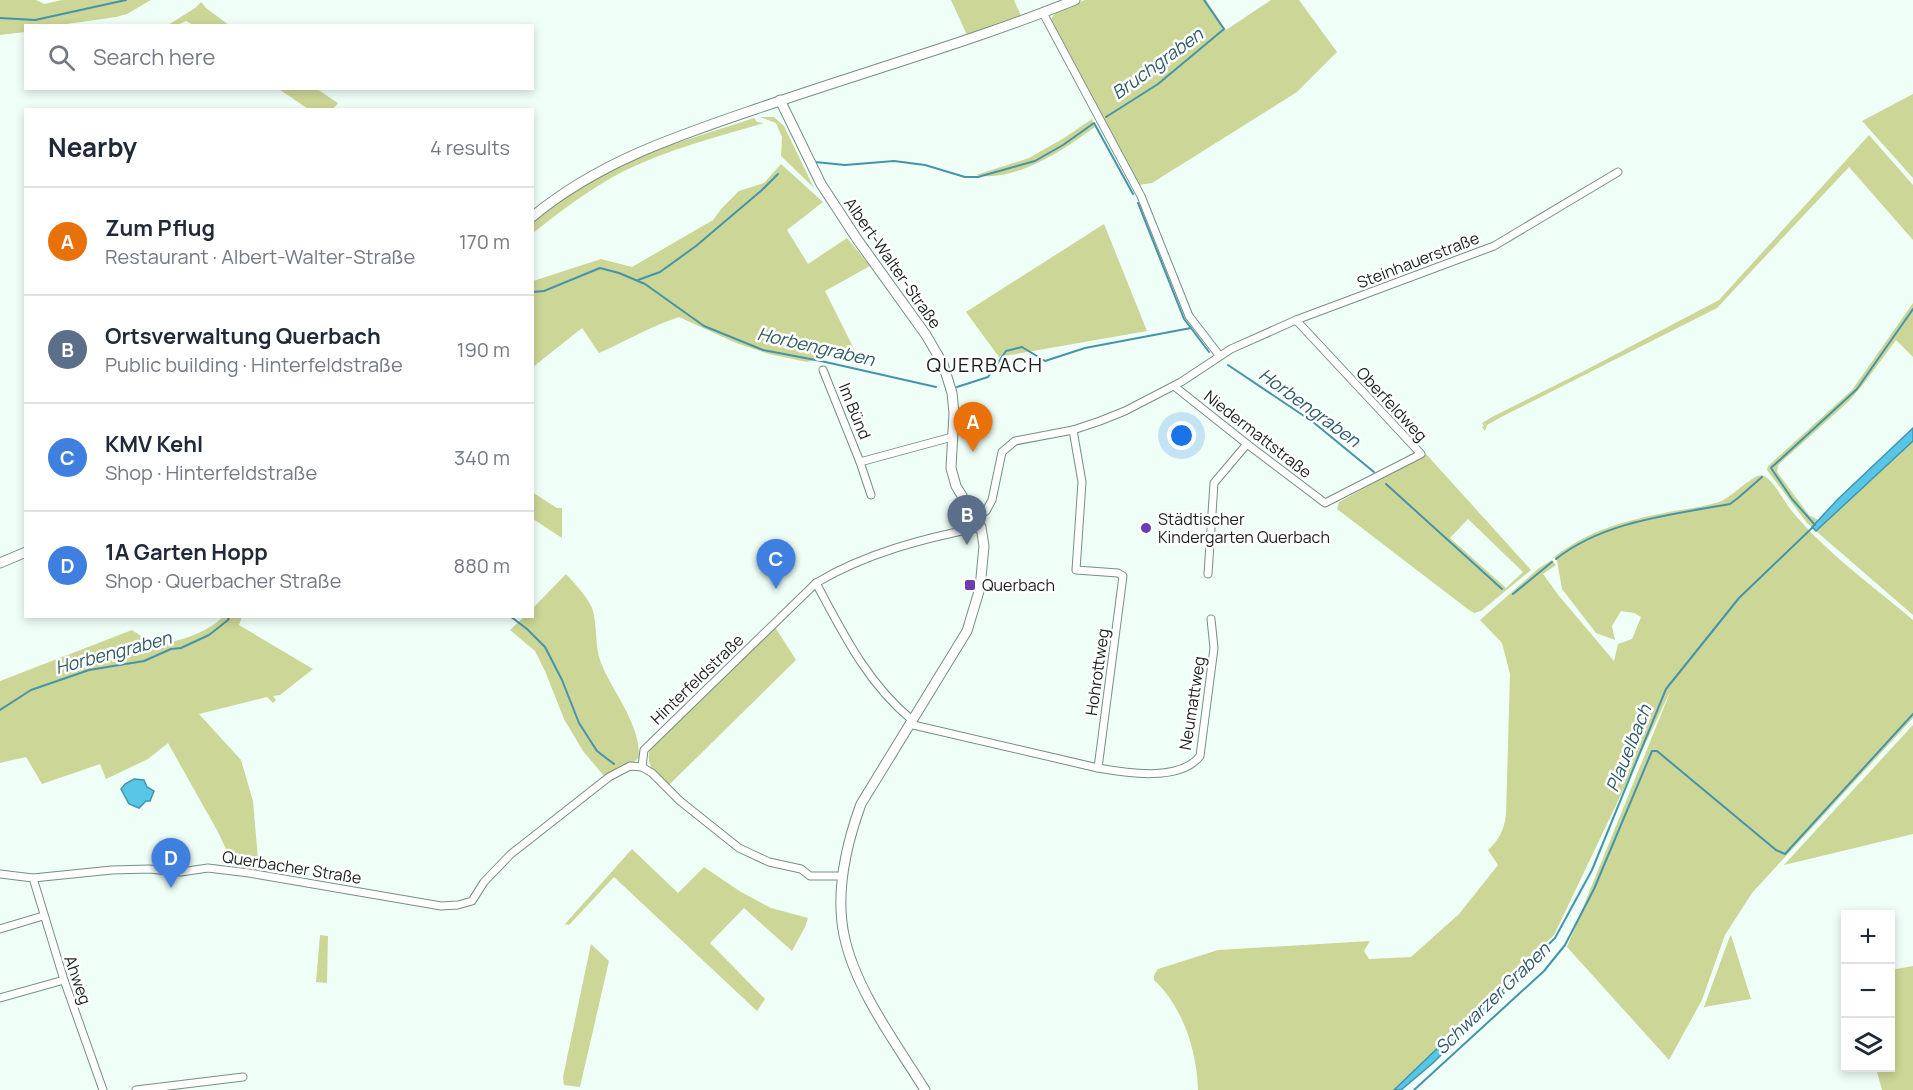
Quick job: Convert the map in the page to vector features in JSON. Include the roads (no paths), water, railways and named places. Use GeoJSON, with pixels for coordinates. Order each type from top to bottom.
{"type":"FeatureCollection","features":[{"type":"Feature","properties":{"kind":"street"},"geometry":{"type":"LineString","coordinates":[[534,215],[556,198],[621,160],[659,143],[780,100],[946,48],[1075,0]]}},
{"type":"Feature","properties":{"kind":"street"},"geometry":{"type":"LineString","coordinates":[[1043,13],[1141,196],[1189,315],[1220,356]]}},
{"type":"Feature","properties":{"kind":"street","name":"Albert-Walter-Straße"},"geometry":{"type":"LineString","coordinates":[[780,100],[824,189],[926,334],[943,364],[952,393],[954,413],[951,468],[957,486],[977,517],[984,546],[980,588],[968,631],[861,804],[851,832],[842,876],[841,914],[849,953],[868,995],[925,1090]]}},
{"type":"Feature","properties":{"kind":"street","name":"Steinhauerstraße"},"geometry":{"type":"LineString","coordinates":[[977,517],[986,511],[992,500],[1002,452],[1015,441],[1073,430],[1117,415],[1174,386],[1220,356],[1296,320],[1494,246],[1618,172]]}},
{"type":"Feature","properties":{"kind":"street","name":"Oberfeldweg"},"geometry":{"type":"LineString","coordinates":[[1296,320],[1420,454],[1325,502]]}},
{"type":"Feature","properties":{"kind":"street","name":"Im Bünd"},"geometry":{"type":"LineString","coordinates":[[824,370],[871,495]]}},
{"type":"Feature","properties":{"kind":"street","name":"Niedermattstraße"},"geometry":{"type":"LineString","coordinates":[[1174,386],[1325,502]]}},
{"type":"Feature","properties":{"kind":"street","name":"Hohrottweg"},"geometry":{"type":"LineString","coordinates":[[1073,430],[1082,482],[1076,570],[1118,573],[1124,576],[1098,768]]}},
{"type":"Feature","properties":{"kind":"street","name":"Im Bünd"},"geometry":{"type":"LineString","coordinates":[[860,462],[952,437]]}},
{"type":"Feature","properties":{"kind":"street"},"geometry":{"type":"LineString","coordinates":[[1208,574],[1214,483],[1247,444]]}},
{"type":"Feature","properties":{"kind":"street","name":"Hinterfeldstraße"},"geometry":{"type":"LineString","coordinates":[[642,767],[644,750],[816,583],[834,572],[896,548],[981,527]]}},
{"type":"Feature","properties":{"kind":"street"},"geometry":{"type":"LineString","coordinates":[[0,564],[24,553]]}},
{"type":"Feature","properties":{"kind":"street"},"geometry":{"type":"LineString","coordinates":[[816,583],[856,656],[876,685],[910,722],[1098,768]]}},
{"type":"Feature","properties":{"kind":"street","name":"Neumattweg"},"geometry":{"type":"LineString","coordinates":[[1098,768],[1136,775],[1183,769],[1193,764],[1200,756],[1214,648],[1211,619]]}},
{"type":"Feature","properties":{"kind":"street","name":"Querbacher Straße"},"geometry":{"type":"LineString","coordinates":[[0,874],[33,878],[112,870],[149,869],[181,872],[208,868],[441,906],[458,905],[472,901],[484,882],[511,854],[609,777],[630,766],[642,767]]}},
{"type":"Feature","properties":{"kind":"street"},"geometry":{"type":"LineString","coordinates":[[642,767],[652,773],[680,801],[739,848],[769,862],[801,869],[810,876],[842,876]]}},
{"type":"Feature","properties":{"kind":"street","name":"Ahweg"},"geometry":{"type":"LineString","coordinates":[[33,878],[64,980],[103,1090]]}},
{"type":"Feature","properties":{"kind":"street"},"geometry":{"type":"LineString","coordinates":[[0,929],[43,916]]}},
{"type":"Feature","properties":{"kind":"street"},"geometry":{"type":"LineString","coordinates":[[0,998],[64,980]]}},
{"type":"Feature","properties":{"kind":"street"},"geometry":{"type":"LineString","coordinates":[[136,1090],[243,1077]]}},
{"type":"Feature","properties":{"kind":"street"},"geometry":{"type":"LineString","coordinates":[[208,1082],[212,1090]]}},
{"type":"Feature","properties":{"kind":"water"},"geometry":{"type":"Polygon","coordinates":[[[1913,428],[1913,441],[1816,531],[1812,527],[1838,499],[1913,428]]]}},
{"type":"Feature","properties":{"kind":"water"},"geometry":{"type":"Polygon","coordinates":[[[134,779],[144,780],[147,787],[154,791],[150,801],[146,801],[139,808],[129,804],[121,789],[134,779]]]}},
{"type":"Feature","properties":{"kind":"water"},"geometry":{"type":"Polygon","coordinates":[[[1499,989],[1504,993],[1433,1063],[1401,1090],[1394,1090],[1499,989]]]}},
{"type":"Feature","properties":{"kind":"waterway","name":"Bruchgraben"},"geometry":{"type":"LineString","coordinates":[[0,18],[35,20],[126,0]]}},
{"type":"Feature","properties":{"kind":"waterway","name":"Bruchgraben"},"geometry":{"type":"LineString","coordinates":[[1106,117],[1158,84],[1224,29],[1204,0]]}},
{"type":"Feature","properties":{"kind":"waterway"},"geometry":{"type":"LineString","coordinates":[[815,162],[845,165],[894,161],[925,165],[965,177],[978,177],[1035,161],[1094,123],[1133,194]]}},
{"type":"Feature","properties":{"kind":"waterway"},"geometry":{"type":"LineString","coordinates":[[638,280],[660,272],[696,246],[778,174]]}},
{"type":"Feature","properties":{"kind":"waterway"},"geometry":{"type":"LineString","coordinates":[[1138,203],[1184,319],[1191,328]]}},
{"type":"Feature","properties":{"kind":"waterway","name":"Horbengraben"},"geometry":{"type":"LineString","coordinates":[[534,292],[544,291],[600,268],[645,284],[704,326],[763,350],[936,387]]}},
{"type":"Feature","properties":{"kind":"waterway","name":"Horbengraben"},"geometry":{"type":"LineString","coordinates":[[1815,525],[1792,499],[1771,468],[1857,389],[1913,309]]}},
{"type":"Feature","properties":{"kind":"waterway","name":"Horbengraben"},"geometry":{"type":"LineString","coordinates":[[957,387],[988,377],[1006,351],[1022,347],[1045,361],[1085,348],[1191,328],[1209,352]]}},
{"type":"Feature","properties":{"kind":"waterway","name":"Horbengraben"},"geometry":{"type":"LineString","coordinates":[[1228,365],[1313,422],[1374,472]]}},
{"type":"Feature","properties":{"kind":"waterway","name":"Horbengraben"},"geometry":{"type":"LineString","coordinates":[[1556,559],[1595,536],[1639,521],[1730,504],[1762,477]]}},
{"type":"Feature","properties":{"kind":"waterway","name":"Horbengraben"},"geometry":{"type":"LineString","coordinates":[[1386,484],[1502,589]]}},
{"type":"Feature","properties":{"kind":"waterway","name":"Plauelbach"},"geometry":{"type":"LineString","coordinates":[[1499,993],[1555,938],[1592,870],[1666,689],[1739,598],[1813,527]]}},
{"type":"Feature","properties":{"kind":"waterway","name":"Horbengraben"},"geometry":{"type":"LineString","coordinates":[[1513,594],[1552,562]]}},
{"type":"Feature","properties":{"kind":"waterway","name":"Horbengraben"},"geometry":{"type":"LineString","coordinates":[[0,710],[31,690],[89,670],[144,661],[171,649],[181,648],[209,635],[229,618]]}},
{"type":"Feature","properties":{"kind":"waterway"},"geometry":{"type":"LineString","coordinates":[[513,618],[545,647],[562,680],[579,723],[597,751],[614,764]]}},
{"type":"Feature","properties":{"kind":"waterway","name":"Schwarzer Graben"},"geometry":{"type":"LineString","coordinates":[[1414,1090],[1544,971],[1565,945],[1594,889],[1652,751],[1657,751],[1776,850],[1785,854],[1913,714]]}},
{"type":"Feature","properties":{"kind":"place","name":"Zum Pflug"},"geometry":{"type":"Point","coordinates":[973,452]}},
{"type":"Feature","properties":{"kind":"place","name":"Städtischer Kindergarten Querbach"},"geometry":{"type":"Point","coordinates":[1146,528]}},
{"type":"Feature","properties":{"kind":"place","name":"Ortsverwaltung Querbach"},"geometry":{"type":"Point","coordinates":[967,545]}},
{"type":"Feature","properties":{"kind":"place","name":"Querbach"},"geometry":{"type":"Point","coordinates":[970,585]}},
{"type":"Feature","properties":{"kind":"place","name":"KMV Kehl"},"geometry":{"type":"Point","coordinates":[776,589]}},
{"type":"Feature","properties":{"kind":"place","name":"1A Garten Hopp"},"geometry":{"type":"Point","coordinates":[171,888]}},
{"type":"Feature","properties":{"kind":"district","name":"QUERBACH"},"geometry":{"type":"Point","coordinates":[985,364]}}]}
